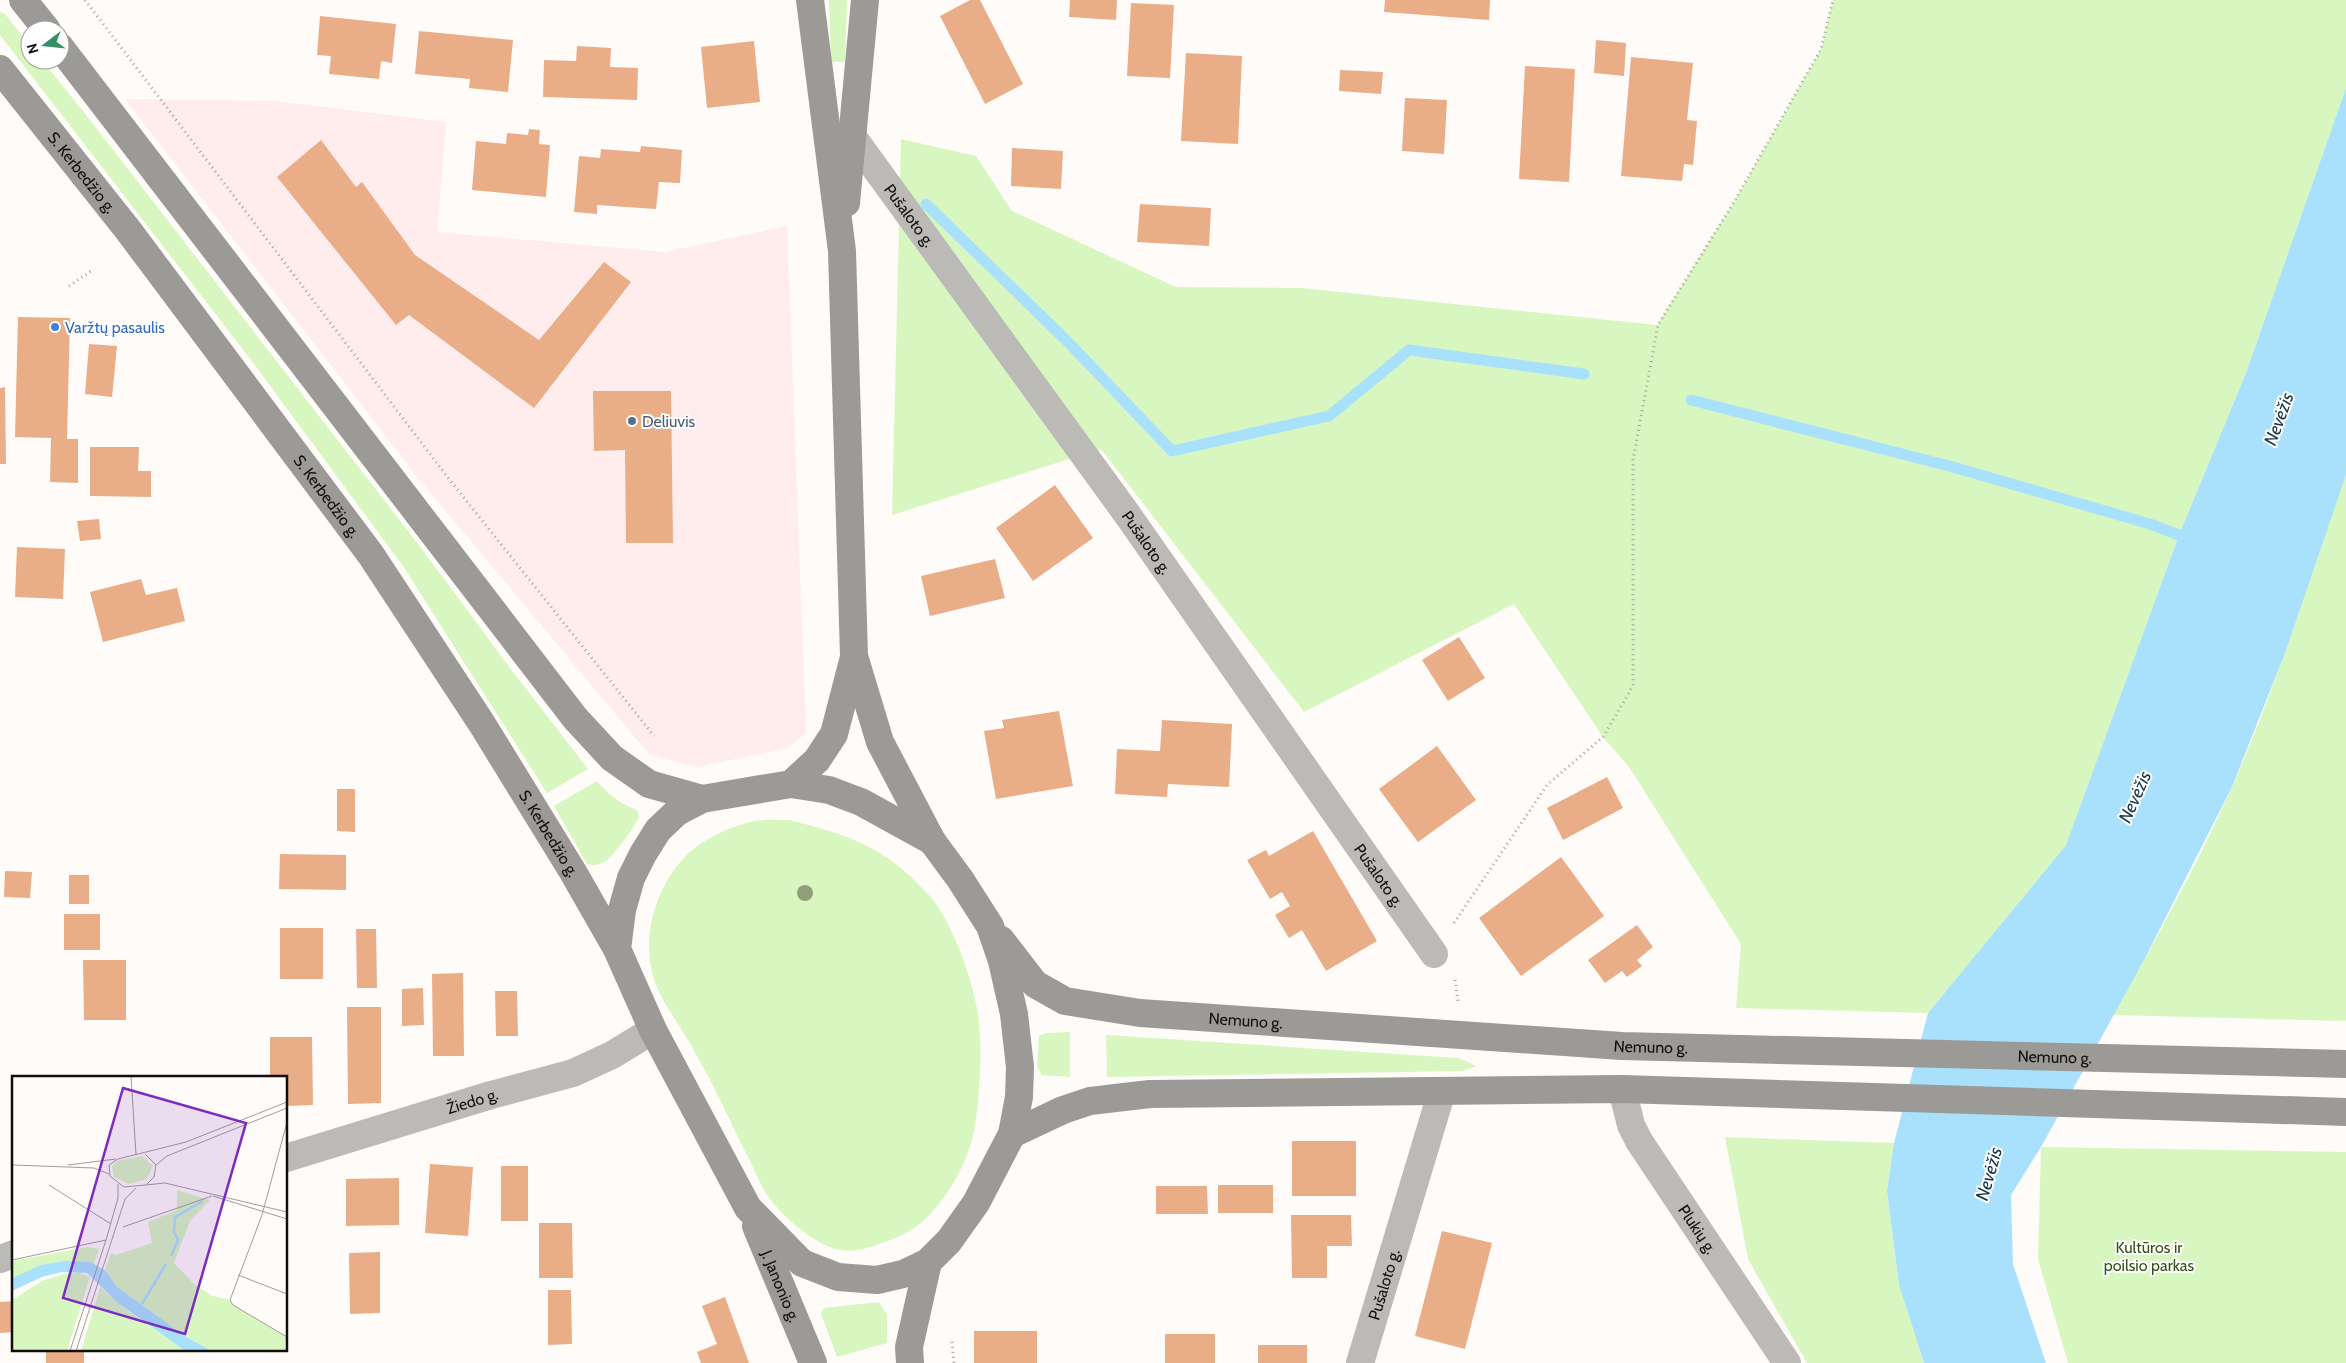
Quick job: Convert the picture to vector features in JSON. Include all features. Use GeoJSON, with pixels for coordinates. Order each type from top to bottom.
{"type":"FeatureCollection","features":[{"type":"Feature","properties":{"kind":"main road"},"geometry":{"type":"LineString","coordinates":[[23,0],[39,20]]}},
{"type":"Feature","properties":{"kind":"main road"},"geometry":{"type":"LineString","coordinates":[[748,1208],[802,1263],[838,1277],[877,1280],[903,1274],[928,1262],[949,1241],[976,1203],[1012,1134],[1019,1097],[1018,1036],[1002,960],[990,926],[960,879],[932,841],[880,742],[854,656],[842,251],[810,0]]}},
{"type":"Feature","properties":{"kind":"main road"},"geometry":{"type":"LineString","coordinates":[[842,251],[865,0]]}},
{"type":"Feature","properties":{"kind":"main road"},"geometry":{"type":"LineString","coordinates":[[70,60],[575,718],[612,758],[649,784],[702,799]]}},
{"type":"Feature","properties":{"kind":"main road","name":"S. Kerbedžio g."},"geometry":{"type":"LineString","coordinates":[[0,69],[128,230],[371,555],[528,798],[616,949],[653,1030],[748,1208]]}},
{"type":"Feature","properties":{"kind":"main road"},"geometry":{"type":"LineString","coordinates":[[791,784],[817,760],[834,734],[854,656]]}},
{"type":"Feature","properties":{"kind":"main road"},"geometry":{"type":"LineString","coordinates":[[616,949],[622,910],[629,886],[643,854],[658,830],[677,812],[702,799],[791,784],[829,790],[861,802],[932,841]]}},
{"type":"Feature","properties":{"kind":"main road","name":"Nemuno g."},"geometry":{"type":"LineString","coordinates":[[990,926],[1035,984],[1065,1001],[1140,1013],[1622,1046],[2346,1064]]}},
{"type":"Feature","properties":{"kind":"main road"},"geometry":{"type":"LineString","coordinates":[[1012,1134],[1063,1110],[1090,1101],[1150,1094],[1622,1089],[2346,1112]]}},
{"type":"Feature","properties":{"kind":"main road","name":"J. Janonio g."},"geometry":{"type":"LineString","coordinates":[[748,1208],[813,1363]]}},
{"type":"Feature","properties":{"kind":"main road"},"geometry":{"type":"LineString","coordinates":[[910,1363],[909,1347],[928,1262]]}},
{"type":"Feature","properties":{"kind":"street","name":"Pušaloto g."},"geometry":{"type":"LineString","coordinates":[[852,136],[1127,514],[1434,954]]}},
{"type":"Feature","properties":{"kind":"street","name":"Žiedo g."},"geometry":{"type":"LineString","coordinates":[[288,1157],[491,1095],[573,1073],[612,1055],[653,1030]]}},
{"type":"Feature","properties":{"kind":"street","name":"Plukių g."},"geometry":{"type":"LineString","coordinates":[[1622,1089],[1632,1125],[1639,1141],[1787,1363]]}},
{"type":"Feature","properties":{"kind":"street","name":"Pušaloto g."},"geometry":{"type":"LineString","coordinates":[[1360,1363],[1442,1091]]}},
{"type":"Feature","properties":{"kind":"street"},"geometry":{"type":"LineString","coordinates":[[0,1259],[12,1255]]}},
{"type":"Feature","properties":{"kind":"path"},"geometry":{"type":"LineString","coordinates":[[85,0],[449,478],[654,736]]}},
{"type":"Feature","properties":{"kind":"path"},"geometry":{"type":"LineString","coordinates":[[1463,1035],[1454,975],[1434,954],[1506,843],[1547,785],[1603,737],[1633,686],[1633,460],[1658,325],[1734,202],[1821,49],[1833,0]]}},
{"type":"Feature","properties":{"kind":"path"},"geometry":{"type":"LineString","coordinates":[[69,286],[91,271]]}},
{"type":"Feature","properties":{"kind":"path"},"geometry":{"type":"LineString","coordinates":[[952,1342],[954,1363]]}},
{"type":"Feature","properties":{"kind":"shaded area"},"geometry":{"type":"Polygon","coordinates":[[[125,99],[275,101],[446,122],[437,232],[665,252],[787,226],[806,733],[788,748],[697,767],[650,755],[418,478],[125,99]]]}},
{"type":"Feature","properties":{"kind":"green space"},"geometry":{"type":"Polygon","coordinates":[[[829,0],[847,0],[845,62],[831,62],[829,0]]]}},
{"type":"Feature","properties":{"kind":"green space"},"geometry":{"type":"Polygon","coordinates":[[[1833,0],[2346,0],[2346,88],[2246,373],[2179,535],[2066,845],[1928,1013],[1736,1008],[1741,944],[1629,767],[1603,737],[1514,604],[1304,712],[1101,449],[892,515],[901,139],[976,156],[1012,211],[1176,287],[1301,288],[1657,325],[1734,202],[1821,49],[1833,0]]]}},
{"type":"Feature","properties":{"kind":"green space"},"geometry":{"type":"Polygon","coordinates":[[[0,12],[5,14],[20,33],[20,61],[0,35],[0,12]]]}},
{"type":"Feature","properties":{"kind":"green space"},"geometry":{"type":"Polygon","coordinates":[[[27,70],[50,70],[422,549],[588,769],[547,793],[403,566],[251,360],[27,70]]]}},
{"type":"Feature","properties":{"kind":"green space"},"geometry":{"type":"Polygon","coordinates":[[[2346,475],[2346,1021],[2113,1015],[2205,845],[2232,787],[2278,671],[2346,475]]]}},
{"type":"Feature","properties":{"kind":"green space"},"geometry":{"type":"Polygon","coordinates":[[[597,781],[615,799],[637,810],[639,817],[633,828],[610,857],[606,861],[592,865],[587,864],[554,806],[597,781]]]}},
{"type":"Feature","properties":{"kind":"green space"},"geometry":{"type":"Polygon","coordinates":[[[758,820],[790,820],[849,838],[865,845],[896,864],[912,878],[928,894],[946,920],[968,972],[977,1006],[980,1049],[979,1097],[972,1140],[961,1169],[945,1196],[920,1224],[893,1239],[860,1250],[846,1251],[833,1248],[814,1239],[787,1218],[770,1200],[705,1070],[661,997],[654,980],[649,956],[651,924],[661,892],[669,877],[690,852],[712,837],[746,823],[758,820]]]}},
{"type":"Feature","properties":{"kind":"green space"},"geometry":{"type":"Polygon","coordinates":[[[1070,1032],[1070,1077],[1042,1075],[1037,1066],[1039,1036],[1047,1033],[1070,1032]]]}},
{"type":"Feature","properties":{"kind":"green space"},"geometry":{"type":"Polygon","coordinates":[[[1106,1035],[1458,1058],[1477,1066],[1462,1071],[1107,1077],[1106,1035]]]}},
{"type":"Feature","properties":{"kind":"green space"},"geometry":{"type":"Polygon","coordinates":[[[1725,1137],[1894,1143],[1887,1191],[1899,1285],[1924,1363],[1807,1363],[1748,1259],[1725,1137]]]}},
{"type":"Feature","properties":{"kind":"green space","name":"Kultūros ir poilsio parkas"},"geometry":{"type":"Polygon","coordinates":[[[2041,1147],[2346,1152],[2346,1363],[2068,1363],[2038,1259],[2041,1147]]]}},
{"type":"Feature","properties":{"kind":"green space"},"geometry":{"type":"Polygon","coordinates":[[[879,1302],[887,1315],[887,1343],[837,1357],[821,1314],[824,1308],[879,1302]]]}},
{"type":"Feature","properties":{"kind":"water","name":"Nevėžis"},"geometry":{"type":"Polygon","coordinates":[[[2346,88],[2346,475],[2285,653],[2232,787],[2144,960],[2041,1147],[2011,1195],[2013,1264],[2046,1363],[1924,1363],[1899,1285],[1887,1191],[1894,1143],[1928,1013],[2066,845],[2179,535],[2246,373],[2346,88]]]}},
{"type":"Feature","properties":{"kind":"building"},"geometry":{"type":"Polygon","coordinates":[[[970,0],[980,0],[1023,84],[985,104],[940,16],[970,0]]]}},
{"type":"Feature","properties":{"kind":"building"},"geometry":{"type":"Polygon","coordinates":[[[1070,0],[1117,0],[1116,20],[1069,17],[1070,0]]]}},
{"type":"Feature","properties":{"kind":"building"},"geometry":{"type":"Polygon","coordinates":[[[1385,0],[1490,0],[1489,20],[1384,12],[1385,0]]]}},
{"type":"Feature","properties":{"kind":"building"},"geometry":{"type":"Polygon","coordinates":[[[1131,3],[1174,5],[1170,78],[1127,76],[1131,3]]]}},
{"type":"Feature","properties":{"kind":"building"},"geometry":{"type":"Polygon","coordinates":[[[320,16],[396,24],[392,63],[381,61],[379,79],[329,74],[331,56],[317,55],[320,16]]]}},
{"type":"Feature","properties":{"kind":"building"},"geometry":{"type":"Polygon","coordinates":[[[419,31],[513,40],[508,92],[469,88],[470,79],[415,74],[419,31]]]}},
{"type":"Feature","properties":{"kind":"building"},"geometry":{"type":"Polygon","coordinates":[[[1596,40],[1626,43],[1624,76],[1594,73],[1596,40]]]}},
{"type":"Feature","properties":{"kind":"building"},"geometry":{"type":"Polygon","coordinates":[[[754,41],[760,102],[707,108],[701,47],[754,41]]]}},
{"type":"Feature","properties":{"kind":"building"},"geometry":{"type":"Polygon","coordinates":[[[577,46],[611,48],[610,67],[638,68],[637,100],[543,97],[544,60],[576,61],[577,46]]]}},
{"type":"Feature","properties":{"kind":"building"},"geometry":{"type":"Polygon","coordinates":[[[1186,53],[1242,56],[1238,144],[1181,141],[1186,53]]]}},
{"type":"Feature","properties":{"kind":"building"},"geometry":{"type":"Polygon","coordinates":[[[1631,57],[1693,63],[1687,120],[1697,121],[1693,165],[1684,164],[1682,181],[1621,176],[1631,57]]]}},
{"type":"Feature","properties":{"kind":"building"},"geometry":{"type":"Polygon","coordinates":[[[1525,66],[1575,69],[1569,182],[1519,179],[1525,66]]]}},
{"type":"Feature","properties":{"kind":"building"},"geometry":{"type":"Polygon","coordinates":[[[1340,70],[1383,72],[1381,94],[1339,91],[1340,70]]]}},
{"type":"Feature","properties":{"kind":"building"},"geometry":{"type":"Polygon","coordinates":[[[1405,98],[1447,100],[1444,154],[1402,151],[1405,98]]]}},
{"type":"Feature","properties":{"kind":"building"},"geometry":{"type":"Polygon","coordinates":[[[529,129],[540,130],[539,144],[550,145],[546,197],[472,190],[476,141],[506,144],[507,133],[528,135],[529,129]]]}},
{"type":"Feature","properties":{"kind":"building"},"geometry":{"type":"Polygon","coordinates":[[[321,140],[356,187],[362,182],[415,255],[539,340],[604,262],[631,282],[534,408],[409,315],[396,325],[277,177],[321,140]]]}},
{"type":"Feature","properties":{"kind":"building"},"geometry":{"type":"Polygon","coordinates":[[[641,146],[682,150],[680,183],[659,182],[656,209],[597,205],[597,214],[574,212],[579,156],[600,158],[601,149],[640,152],[641,146]]]}},
{"type":"Feature","properties":{"kind":"building"},"geometry":{"type":"Polygon","coordinates":[[[1012,148],[1063,151],[1061,189],[1011,186],[1012,148]]]}},
{"type":"Feature","properties":{"kind":"building"},"geometry":{"type":"Polygon","coordinates":[[[1140,204],[1211,208],[1209,246],[1137,242],[1140,204]]]}},
{"type":"Feature","properties":{"kind":"building"},"geometry":{"type":"Polygon","coordinates":[[[18,317],[70,318],[67,439],[78,439],[78,483],[50,482],[51,438],[15,437],[18,317]]]}},
{"type":"Feature","properties":{"kind":"building"},"geometry":{"type":"Polygon","coordinates":[[[89,344],[117,346],[112,397],[85,394],[89,344]]]}},
{"type":"Feature","properties":{"kind":"building"},"geometry":{"type":"Polygon","coordinates":[[[5,387],[6,464],[0,464],[0,388],[5,387]]]}},
{"type":"Feature","properties":{"kind":"building"},"geometry":{"type":"Polygon","coordinates":[[[593,391],[671,391],[673,543],[626,543],[625,450],[594,451],[593,391]]]}},
{"type":"Feature","properties":{"kind":"building"},"geometry":{"type":"Polygon","coordinates":[[[90,447],[139,447],[138,471],[151,471],[151,497],[90,496],[90,447]]]}},
{"type":"Feature","properties":{"kind":"building"},"geometry":{"type":"Polygon","coordinates":[[[1055,485],[1093,538],[1033,581],[996,528],[1055,485]]]}},
{"type":"Feature","properties":{"kind":"building"},"geometry":{"type":"Polygon","coordinates":[[[99,519],[101,539],[80,541],[77,521],[99,519]]]}},
{"type":"Feature","properties":{"kind":"building"},"geometry":{"type":"Polygon","coordinates":[[[17,547],[65,549],[63,599],[15,597],[17,547]]]}},
{"type":"Feature","properties":{"kind":"building"},"geometry":{"type":"Polygon","coordinates":[[[995,559],[1005,598],[930,616],[921,576],[995,559]]]}},
{"type":"Feature","properties":{"kind":"building"},"geometry":{"type":"Polygon","coordinates":[[[141,579],[146,595],[177,588],[185,621],[103,642],[90,592],[141,579]]]}},
{"type":"Feature","properties":{"kind":"building"},"geometry":{"type":"Polygon","coordinates":[[[1459,637],[1485,678],[1448,701],[1422,660],[1459,637]]]}},
{"type":"Feature","properties":{"kind":"building"},"geometry":{"type":"Polygon","coordinates":[[[1059,711],[1073,786],[996,799],[984,731],[1004,728],[1002,720],[1059,711]]]}},
{"type":"Feature","properties":{"kind":"building"},"geometry":{"type":"Polygon","coordinates":[[[1162,720],[1232,724],[1229,787],[1168,784],[1167,797],[1115,794],[1117,749],[1160,751],[1162,720]]]}},
{"type":"Feature","properties":{"kind":"building"},"geometry":{"type":"Polygon","coordinates":[[[1437,746],[1476,800],[1418,842],[1379,789],[1437,746]]]}},
{"type":"Feature","properties":{"kind":"building"},"geometry":{"type":"Polygon","coordinates":[[[1607,777],[1623,808],[1563,840],[1547,808],[1607,777]]]}},
{"type":"Feature","properties":{"kind":"building"},"geometry":{"type":"Polygon","coordinates":[[[337,789],[355,789],[355,832],[337,831],[337,789]]]}},
{"type":"Feature","properties":{"kind":"building"},"geometry":{"type":"Polygon","coordinates":[[[1313,831],[1377,941],[1326,971],[1302,930],[1289,938],[1275,915],[1290,906],[1282,892],[1270,899],[1247,860],[1266,850],[1269,856],[1313,831]]]}},
{"type":"Feature","properties":{"kind":"building"},"geometry":{"type":"Polygon","coordinates":[[[280,854],[346,855],[346,890],[279,889],[280,854]]]}},
{"type":"Feature","properties":{"kind":"building"},"geometry":{"type":"Polygon","coordinates":[[[1561,857],[1604,916],[1521,976],[1479,918],[1561,857]]]}},
{"type":"Feature","properties":{"kind":"building"},"geometry":{"type":"Polygon","coordinates":[[[5,871],[32,872],[30,898],[4,897],[5,871]]]}},
{"type":"Feature","properties":{"kind":"building"},"geometry":{"type":"Polygon","coordinates":[[[69,875],[89,875],[89,904],[69,904],[69,875]]]}},
{"type":"Feature","properties":{"kind":"building"},"geometry":{"type":"Polygon","coordinates":[[[64,914],[100,914],[100,950],[64,950],[64,914]]]}},
{"type":"Feature","properties":{"kind":"building"},"geometry":{"type":"Polygon","coordinates":[[[1637,925],[1653,947],[1637,960],[1642,966],[1627,977],[1622,971],[1605,983],[1588,960],[1637,925]]]}},
{"type":"Feature","properties":{"kind":"building"},"geometry":{"type":"Polygon","coordinates":[[[280,928],[323,928],[323,979],[280,979],[280,928]]]}},
{"type":"Feature","properties":{"kind":"building"},"geometry":{"type":"Polygon","coordinates":[[[356,929],[376,929],[377,988],[357,988],[356,929]]]}},
{"type":"Feature","properties":{"kind":"building"},"geometry":{"type":"Polygon","coordinates":[[[83,960],[126,960],[126,1020],[84,1020],[83,960]]]}},
{"type":"Feature","properties":{"kind":"building"},"geometry":{"type":"Polygon","coordinates":[[[463,973],[464,1056],[433,1056],[432,974],[463,973]]]}},
{"type":"Feature","properties":{"kind":"building"},"geometry":{"type":"Polygon","coordinates":[[[423,988],[424,1025],[402,1026],[402,989],[423,988]]]}},
{"type":"Feature","properties":{"kind":"building"},"geometry":{"type":"Polygon","coordinates":[[[495,991],[517,991],[518,1036],[496,1036],[495,991]]]}},
{"type":"Feature","properties":{"kind":"building"},"geometry":{"type":"Polygon","coordinates":[[[347,1007],[381,1007],[381,1103],[348,1104],[347,1007]]]}},
{"type":"Feature","properties":{"kind":"building"},"geometry":{"type":"Polygon","coordinates":[[[270,1037],[312,1037],[313,1105],[288,1106],[288,1076],[270,1076],[270,1037]]]}},
{"type":"Feature","properties":{"kind":"building"},"geometry":{"type":"Polygon","coordinates":[[[1292,1141],[1356,1141],[1356,1196],[1292,1196],[1292,1141]]]}},
{"type":"Feature","properties":{"kind":"building"},"geometry":{"type":"Polygon","coordinates":[[[430,1164],[473,1167],[468,1236],[425,1233],[430,1164]]]}},
{"type":"Feature","properties":{"kind":"building"},"geometry":{"type":"Polygon","coordinates":[[[501,1166],[528,1166],[528,1221],[501,1221],[501,1166]]]}},
{"type":"Feature","properties":{"kind":"building"},"geometry":{"type":"Polygon","coordinates":[[[399,1178],[399,1225],[346,1226],[346,1179],[399,1178]]]}},
{"type":"Feature","properties":{"kind":"building"},"geometry":{"type":"Polygon","coordinates":[[[1218,1185],[1273,1185],[1273,1213],[1218,1213],[1218,1185]]]}},
{"type":"Feature","properties":{"kind":"building"},"geometry":{"type":"Polygon","coordinates":[[[1156,1186],[1207,1186],[1208,1214],[1156,1214],[1156,1186]]]}},
{"type":"Feature","properties":{"kind":"building"},"geometry":{"type":"Polygon","coordinates":[[[1291,1215],[1351,1215],[1352,1246],[1327,1246],[1327,1278],[1292,1278],[1291,1215]]]}},
{"type":"Feature","properties":{"kind":"building"},"geometry":{"type":"Polygon","coordinates":[[[539,1223],[572,1223],[573,1278],[539,1278],[539,1223]]]}},
{"type":"Feature","properties":{"kind":"building"},"geometry":{"type":"Polygon","coordinates":[[[1442,1231],[1492,1243],[1465,1349],[1415,1336],[1442,1231]]]}},
{"type":"Feature","properties":{"kind":"building"},"geometry":{"type":"Polygon","coordinates":[[[380,1252],[380,1313],[350,1314],[349,1253],[380,1252]]]}},
{"type":"Feature","properties":{"kind":"building"},"geometry":{"type":"Polygon","coordinates":[[[548,1290],[571,1290],[572,1344],[548,1345],[548,1290]]]}},
{"type":"Feature","properties":{"kind":"building"},"geometry":{"type":"Polygon","coordinates":[[[725,1297],[749,1363],[701,1363],[697,1352],[717,1344],[702,1306],[725,1297]]]}},
{"type":"Feature","properties":{"kind":"building"},"geometry":{"type":"Polygon","coordinates":[[[12,1301],[12,1332],[0,1333],[0,1302],[12,1301]]]}},
{"type":"Feature","properties":{"kind":"building"},"geometry":{"type":"Polygon","coordinates":[[[974,1331],[1037,1331],[1037,1363],[974,1363],[974,1331]]]}},
{"type":"Feature","properties":{"kind":"building"},"geometry":{"type":"Polygon","coordinates":[[[1165,1334],[1215,1334],[1215,1363],[1165,1363],[1165,1334]]]}},
{"type":"Feature","properties":{"kind":"building"},"geometry":{"type":"Polygon","coordinates":[[[1258,1345],[1307,1345],[1307,1363],[1258,1363],[1258,1345]]]}},
{"type":"Feature","properties":{"kind":"building"},"geometry":{"type":"Polygon","coordinates":[[[46,1350],[84,1350],[84,1363],[46,1363],[46,1350]]]}},
{"type":"Feature","properties":{"kind":"waterway"},"geometry":{"type":"LineString","coordinates":[[926,204],[1069,343],[1172,451],[1329,416],[1409,350],[1584,374]]}},
{"type":"Feature","properties":{"kind":"waterway"},"geometry":{"type":"LineString","coordinates":[[1691,400],[1953,467],[2150,524],[2192,540]]}},
{"type":"Feature","properties":{"kind":"place","name":"Varžtų pasaulis"},"geometry":{"type":"Point","coordinates":[55,327]}},
{"type":"Feature","properties":{"kind":"place","name":"Deliuvis"},"geometry":{"type":"Point","coordinates":[632,421]}}]}
